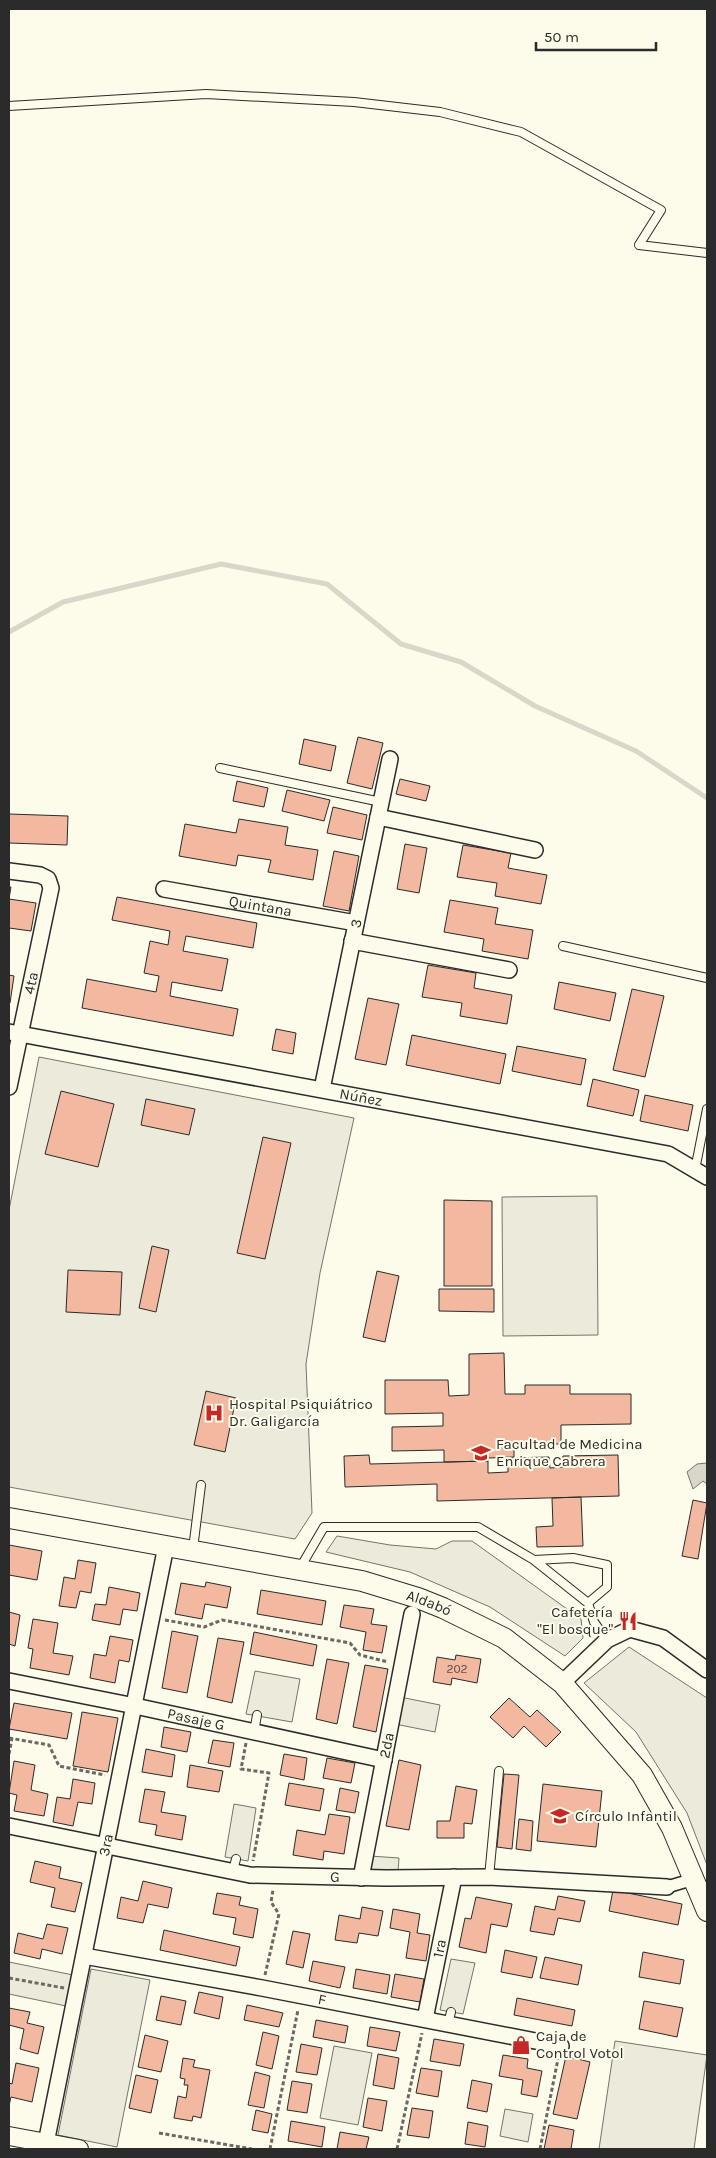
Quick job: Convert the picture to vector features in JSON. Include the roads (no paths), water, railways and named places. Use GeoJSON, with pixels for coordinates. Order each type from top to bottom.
{"type":"FeatureCollection","features":[{"type":"Feature","properties":{"kind":"main road","name":"Aldabó"},"geometry":{"type":"LineString","coordinates":[[9,1518],[362,1581],[415,1606],[443,1608],[504,1638],[562,1682],[642,1775],[672,1828],[707,1911]]}},
{"type":"Feature","properties":{"kind":"street","name":"3"},"geometry":{"type":"LineString","coordinates":[[322,1089],[390,759]]}},
{"type":"Feature","properties":{"kind":"street"},"geometry":{"type":"LineString","coordinates":[[378,817],[535,850]]}},
{"type":"Feature","properties":{"kind":"street","name":"4ta"},"geometry":{"type":"LineString","coordinates":[[9,871],[48,879],[51,888],[14,1033],[9,1087]]}},
{"type":"Feature","properties":{"kind":"street","name":"Quintana"},"geometry":{"type":"LineString","coordinates":[[164,889],[356,923]]}},
{"type":"Feature","properties":{"kind":"street"},"geometry":{"type":"LineString","coordinates":[[352,941],[509,970]]}},
{"type":"Feature","properties":{"kind":"street","name":"Núñez"},"geometry":{"type":"LineString","coordinates":[[14,1033],[668,1154],[701,1173]]}},
{"type":"Feature","properties":{"kind":"street","name":"3ra"},"geometry":{"type":"LineString","coordinates":[[46,2143],[166,1546]]}},
{"type":"Feature","properties":{"kind":"street","name":"2da"},"geometry":{"type":"LineString","coordinates":[[361,1878],[384,1760],[396,1712],[415,1606]]}},
{"type":"Feature","properties":{"kind":"street"},"geometry":{"type":"LineString","coordinates":[[562,1682],[607,1640],[630,1629],[663,1638],[707,1670]]}},
{"type":"Feature","properties":{"kind":"street","name":"Pasaje G"},"geometry":{"type":"LineString","coordinates":[[9,1681],[384,1760]]}},
{"type":"Feature","properties":{"kind":"street","name":"G"},"geometry":{"type":"LineString","coordinates":[[9,1826],[106,1845],[234,1865],[250,1875],[361,1878],[386,1875],[489,1877],[667,1887]]}},
{"type":"Feature","properties":{"kind":"street","name":"1ra"},"geometry":{"type":"LineString","coordinates":[[425,2020],[454,1877]]}},
{"type":"Feature","properties":{"kind":"street"},"geometry":{"type":"LineString","coordinates":[[667,1887],[694,1878]]}},
{"type":"Feature","properties":{"kind":"street","name":"F"},"geometry":{"type":"LineString","coordinates":[[84,1956],[130,1970],[262,1988],[425,2020],[449,2018],[561,2046]]}},
{"type":"Feature","properties":{"kind":"street"},"geometry":{"type":"LineString","coordinates":[[9,2136],[78,2149]]}},
{"type":"Feature","properties":{"kind":"lane"},"geometry":{"type":"LineString","coordinates":[[9,106],[206,94],[354,102],[440,112],[522,132],[661,210],[639,245],[707,253]]}},
{"type":"Feature","properties":{"kind":"lane"},"geometry":{"type":"LineString","coordinates":[[220,768],[381,802]]}},
{"type":"Feature","properties":{"kind":"lane"},"geometry":{"type":"LineString","coordinates":[[563,946],[707,978]]}},
{"type":"Feature","properties":{"kind":"lane"},"geometry":{"type":"LineString","coordinates":[[701,1173],[707,1109]]}},
{"type":"Feature","properties":{"kind":"lane"},"geometry":{"type":"LineString","coordinates":[[193,1551],[201,1485]]}},
{"type":"Feature","properties":{"kind":"lane"},"geometry":{"type":"LineString","coordinates":[[299,1570],[324,1527],[478,1527],[534,1560],[588,1603],[594,1622],[607,1640]]}},
{"type":"Feature","properties":{"kind":"lane"},"geometry":{"type":"LineString","coordinates":[[534,1560],[573,1558],[607,1565],[607,1587],[588,1603]]}},
{"type":"Feature","properties":{"kind":"lane"},"geometry":{"type":"LineString","coordinates":[[251,1731],[257,1716]]}},
{"type":"Feature","properties":{"kind":"lane"},"geometry":{"type":"LineString","coordinates":[[489,1877],[499,1771]]}},
{"type":"Feature","properties":{"kind":"waterway"},"geometry":{"type":"LineString","coordinates":[[9,632],[63,602],[221,564],[327,584],[401,644],[461,662],[535,706],[636,751],[707,798]]}},
{"type":"Feature","properties":{"kind":"place","name":"Hospital Psiquiátrico Dr. Galigarcía"},"geometry":{"type":"Point","coordinates":[214,1413]}},
{"type":"Feature","properties":{"kind":"place","name":"Facultad de Medicina Enrique Cabrera"},"geometry":{"type":"Point","coordinates":[481,1453]}},
{"type":"Feature","properties":{"kind":"place","name":"Cafetería \"El bosque\""},"geometry":{"type":"Point","coordinates":[628,1621]}},
{"type":"Feature","properties":{"kind":"place","name":"Círculo Infantil"},"geometry":{"type":"Point","coordinates":[560,1816]}},
{"type":"Feature","properties":{"kind":"place","name":"Caja de Control Votol"},"geometry":{"type":"Point","coordinates":[521,2045]}}]}
